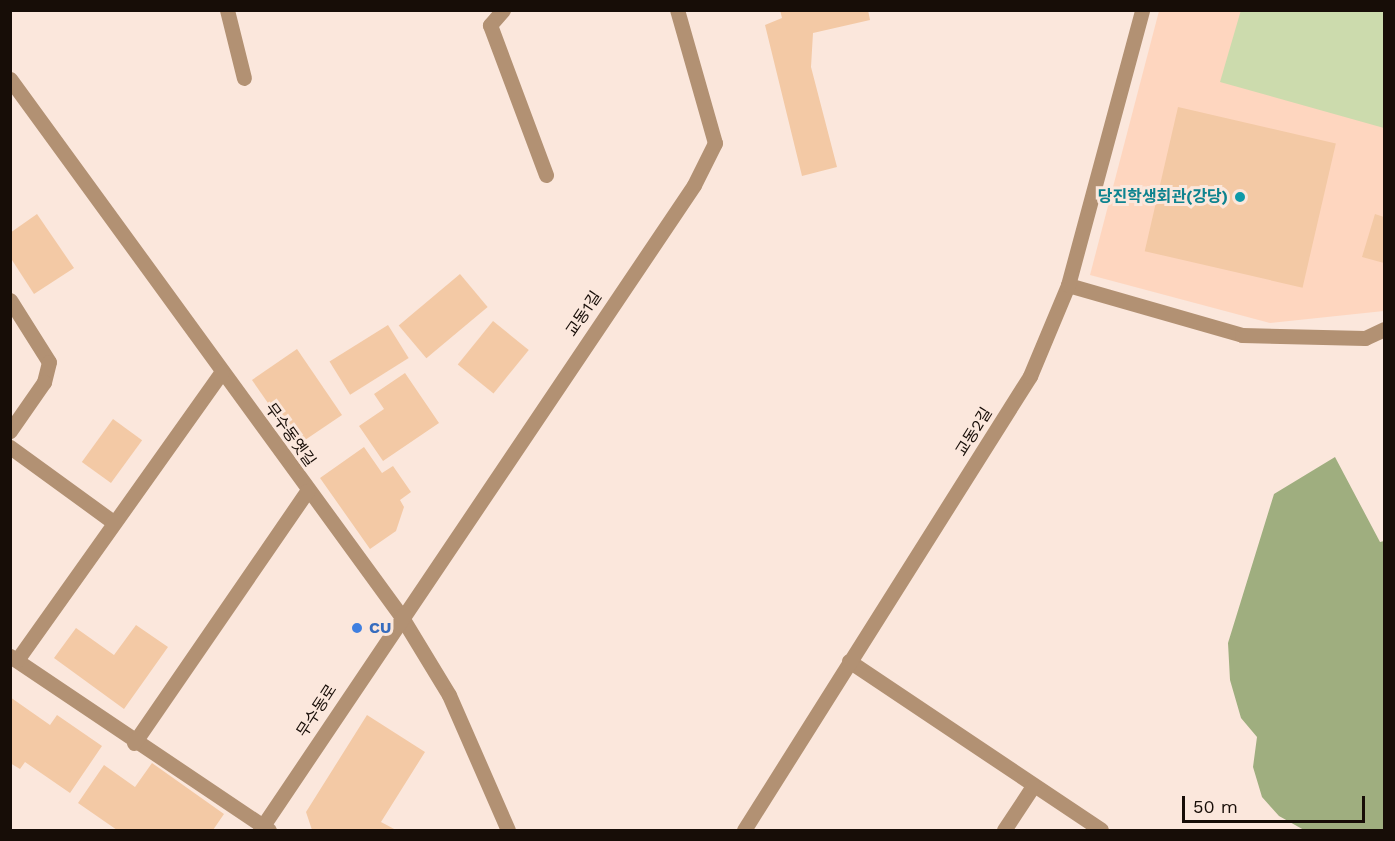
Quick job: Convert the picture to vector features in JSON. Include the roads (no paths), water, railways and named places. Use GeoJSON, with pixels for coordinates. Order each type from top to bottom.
{"type":"FeatureCollection","features":[{"type":"Feature","properties":{"kind":"street"},"geometry":{"type":"LineString","coordinates":[[227,10],[244,78]]}},
{"type":"Feature","properties":{"kind":"street"},"geometry":{"type":"LineString","coordinates":[[503,10],[490,25],[546,175]]}},
{"type":"Feature","properties":{"kind":"street","name":"교동1길"},"geometry":{"type":"LineString","coordinates":[[401,616],[693,185],[715,143],[677,10]]}},
{"type":"Feature","properties":{"kind":"street","name":"교동2길"},"geometry":{"type":"LineString","coordinates":[[744,831],[1030,376],[1068,285],[1142,10]]}},
{"type":"Feature","properties":{"kind":"street","name":"무수동옛길"},"geometry":{"type":"LineString","coordinates":[[10,79],[307,490],[401,616],[449,695],[508,831]]}},
{"type":"Feature","properties":{"kind":"street"},"geometry":{"type":"LineString","coordinates":[[1068,285],[1242,335],[1365,338],[1384,329]]}},
{"type":"Feature","properties":{"kind":"street"},"geometry":{"type":"LineString","coordinates":[[10,300],[49,362],[44,382],[10,431]]}},
{"type":"Feature","properties":{"kind":"street"},"geometry":{"type":"LineString","coordinates":[[222,372],[14,658],[264,829]]}},
{"type":"Feature","properties":{"kind":"street"},"geometry":{"type":"LineString","coordinates":[[10,447],[112,521]]}},
{"type":"Feature","properties":{"kind":"street"},"geometry":{"type":"LineString","coordinates":[[134,742],[307,490]]}},
{"type":"Feature","properties":{"kind":"street","name":"무수동로"},"geometry":{"type":"LineString","coordinates":[[264,829],[401,616]]}},
{"type":"Feature","properties":{"kind":"street"},"geometry":{"type":"LineString","coordinates":[[849,661],[1101,831]]}},
{"type":"Feature","properties":{"kind":"street"},"geometry":{"type":"LineString","coordinates":[[1004,831],[1033,786]]}},
{"type":"Feature","properties":{"kind":"place","name":"당진학생회관(강당)"},"geometry":{"type":"Point","coordinates":[1240,197]}},
{"type":"Feature","properties":{"kind":"place","name":"CU"},"geometry":{"type":"Point","coordinates":[357,628]}}]}
